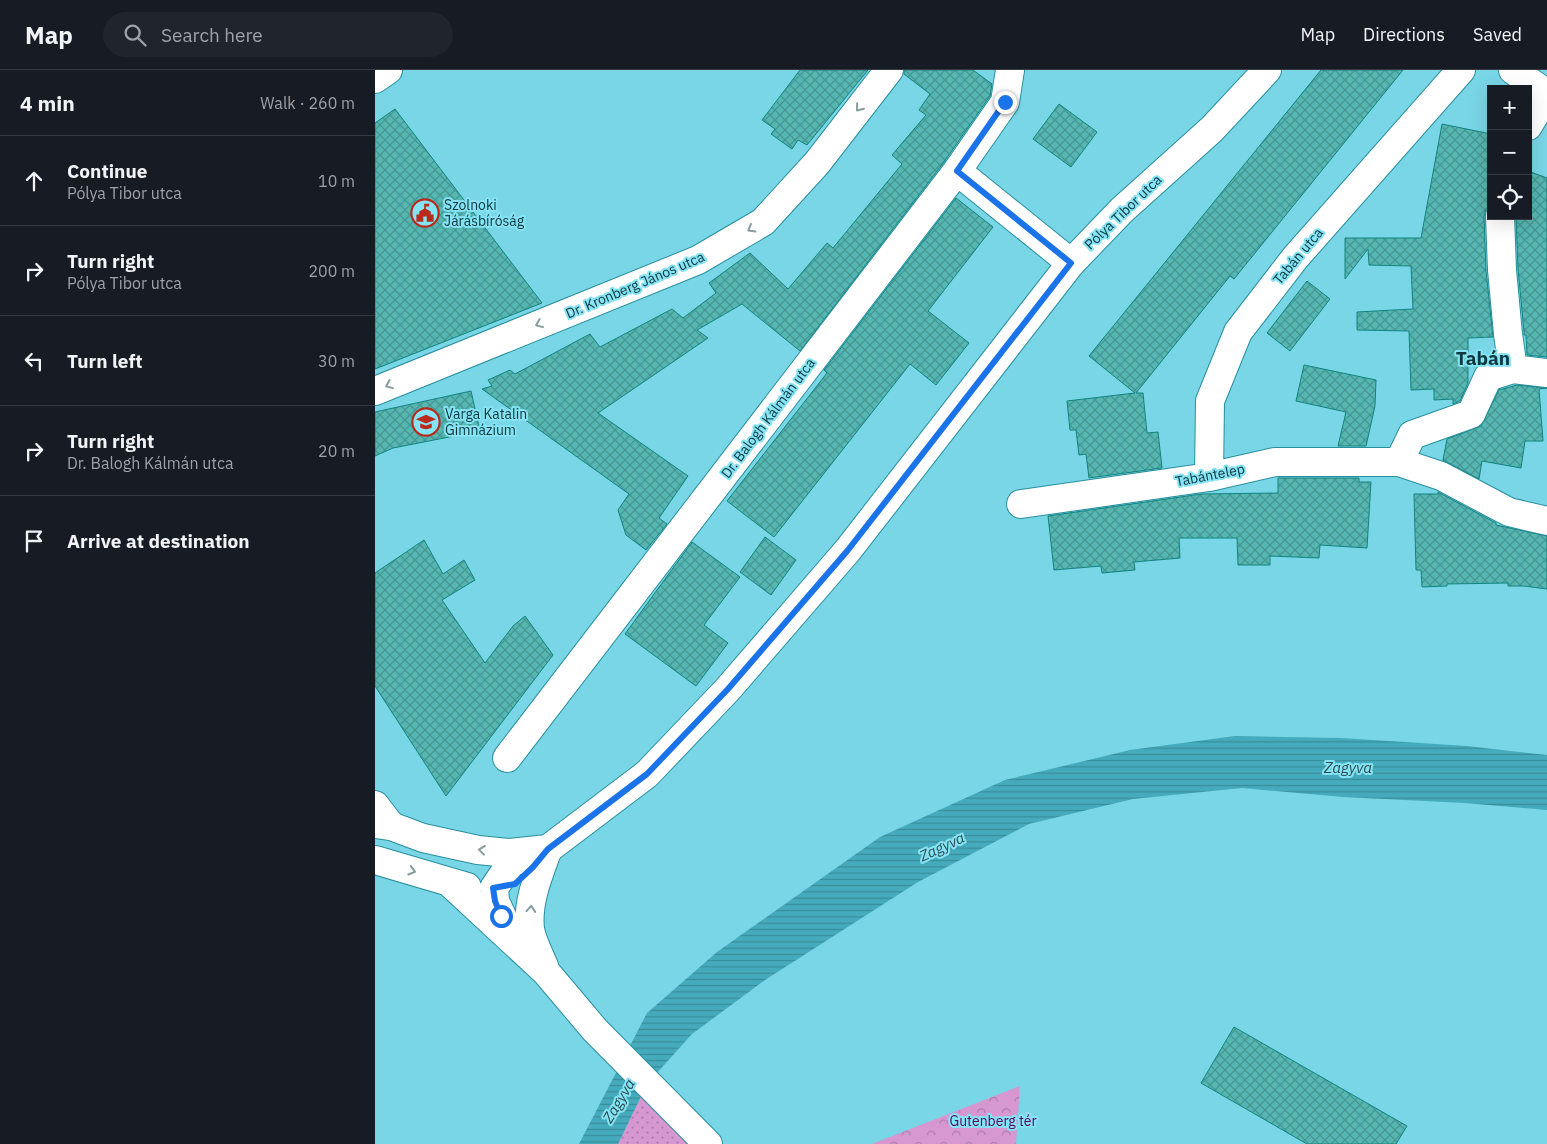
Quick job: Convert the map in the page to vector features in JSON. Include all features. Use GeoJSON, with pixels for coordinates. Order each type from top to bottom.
{"type":"FeatureCollection","features":[{"type":"Feature","properties":{"kind":"street"},"geometry":{"type":"LineString","coordinates":[[375,79],[388,70]]}},
{"type":"Feature","properties":{"kind":"street","name":"Dr. Kronberg János utca"},"geometry":{"type":"LineString","coordinates":[[375,391],[698,260],[763,222],[817,163],[889,70]]}},
{"type":"Feature","properties":{"kind":"street","name":"Dr. Balogh Kálmán utca"},"geometry":{"type":"LineString","coordinates":[[507,758],[957,171],[1005,102],[1011,70]]}},
{"type":"Feature","properties":{"kind":"street","name":"Pólya Tibor utca"},"geometry":{"type":"LineString","coordinates":[[471,886],[515,884],[548,849],[647,774],[728,689],[848,550],[1071,263],[1122,210],[1212,129],[1267,70]]}},
{"type":"Feature","properties":{"kind":"street","name":"Tabán utca"},"geometry":{"type":"LineString","coordinates":[[1209,477],[1210,402],[1238,332],[1295,258],[1461,70]]}},
{"type":"Feature","properties":{"kind":"street"},"geometry":{"type":"LineString","coordinates":[[1513,70],[1547,94],[1532,119]]}},
{"type":"Feature","properties":{"kind":"street"},"geometry":{"type":"LineString","coordinates":[[957,171],[1071,263]]}},
{"type":"Feature","properties":{"kind":"street"},"geometry":{"type":"LineString","coordinates":[[1500,220],[1502,270],[1513,369]]}},
{"type":"Feature","properties":{"kind":"street"},"geometry":{"type":"LineString","coordinates":[[1399,462],[1412,435],[1471,414],[1488,377],[1513,369],[1547,373]]}},
{"type":"Feature","properties":{"kind":"street","name":"Tabántelep"},"geometry":{"type":"LineString","coordinates":[[1021,504],[1209,477],[1275,462],[1399,462],[1441,476],[1509,512],[1547,521]]}},
{"type":"Feature","properties":{"kind":"street"},"geometry":{"type":"LineString","coordinates":[[380,818],[423,838],[478,850],[508,853],[548,849],[530,907],[530,930],[546,972]]}},
{"type":"Feature","properties":{"kind":"street"},"geometry":{"type":"LineString","coordinates":[[380,818],[439,857],[471,886],[513,940],[546,972],[595,1030],[708,1144]]}},
{"type":"Feature","properties":{"kind":"street"},"geometry":{"type":"LineString","coordinates":[[375,860],[471,886],[495,901],[513,940]]}},
{"type":"Feature","properties":{"kind":"green space"},"geometry":{"type":"Polygon","coordinates":[[[647,1084],[708,1144],[618,1144],[647,1084]]]}},
{"type":"Feature","properties":{"kind":"green space","name":"Gutenberg tér"},"geometry":{"type":"Polygon","coordinates":[[[1020,1086],[1016,1144],[872,1144],[1020,1086]]]}},
{"type":"Feature","properties":{"kind":"water","name":"Zagyva"},"geometry":{"type":"Polygon","coordinates":[[[1235,736],[1341,738],[1467,746],[1547,755],[1547,810],[1465,803],[1343,797],[1242,788],[1133,799],[1029,824],[918,882],[765,980],[692,1034],[647,1084],[618,1144],[579,1144],[647,1013],[717,952],[880,837],[1005,780],[1130,750],[1235,736]]]}},
{"type":"Feature","properties":{"kind":"building"},"geometry":{"type":"Polygon","coordinates":[[[800,70],[868,70],[807,145],[798,140],[792,149],[771,134],[775,129],[762,120],[800,70]]]}},
{"type":"Feature","properties":{"kind":"building"},"geometry":{"type":"Polygon","coordinates":[[[904,70],[973,70],[992,84],[990,96],[944,162],[800,351],[742,304],[697,330],[708,338],[598,413],[688,476],[659,518],[667,524],[646,550],[626,535],[618,510],[629,494],[482,389],[492,386],[488,380],[510,370],[515,374],[590,334],[600,347],[672,309],[683,318],[716,293],[709,283],[750,253],[788,289],[827,243],[833,248],[902,164],[892,155],[926,115],[919,110],[930,94],[904,74],[904,70]]]}},
{"type":"Feature","properties":{"kind":"building"},"geometry":{"type":"Polygon","coordinates":[[[1321,70],[1403,70],[1234,279],[1230,276],[1136,393],[1143,393],[1147,433],[1158,432],[1162,468],[1089,478],[1086,454],[1079,455],[1076,430],[1070,430],[1067,401],[1135,393],[1089,356],[1321,70]]]}},
{"type":"Feature","properties":{"kind":"building"},"geometry":{"type":"Polygon","coordinates":[[[1059,104],[1097,132],[1071,167],[1033,139],[1059,104]]]}},
{"type":"Feature","properties":{"kind":"building","name":"Szolnoki Járásbíróság"},"geometry":{"type":"Polygon","coordinates":[[[395,109],[542,303],[375,369],[375,123],[395,109]]]}},
{"type":"Feature","properties":{"kind":"building"},"geometry":{"type":"Polygon","coordinates":[[[1442,124],[1487,133],[1487,208],[1484,217],[1486,271],[1493,337],[1468,338],[1468,383],[1460,401],[1453,404],[1453,399],[1434,400],[1434,389],[1411,390],[1409,331],[1357,330],[1357,312],[1413,309],[1411,266],[1369,265],[1368,249],[1345,279],[1345,238],[1421,238],[1442,124]]]}},
{"type":"Feature","properties":{"kind":"building"},"geometry":{"type":"Polygon","coordinates":[[[1532,172],[1547,178],[1547,357],[1527,355],[1518,269],[1516,220],[1532,220],[1532,172]]]}},
{"type":"Feature","properties":{"kind":"building"},"geometry":{"type":"Polygon","coordinates":[[[956,198],[993,227],[928,311],[969,343],[936,385],[910,364],[774,537],[727,501],[827,373],[824,370],[956,198]]]}},
{"type":"Feature","properties":{"kind":"building"},"geometry":{"type":"Polygon","coordinates":[[[1307,281],[1330,299],[1290,351],[1267,333],[1307,281]]]}},
{"type":"Feature","properties":{"kind":"building"},"geometry":{"type":"Polygon","coordinates":[[[1304,365],[1376,380],[1375,406],[1366,446],[1338,446],[1346,412],[1296,401],[1304,365]]]}},
{"type":"Feature","properties":{"kind":"building"},"geometry":{"type":"Polygon","coordinates":[[[1517,385],[1547,388],[1539,389],[1543,441],[1525,441],[1521,468],[1482,461],[1479,479],[1443,460],[1447,439],[1481,426],[1499,390],[1517,385]]]}},
{"type":"Feature","properties":{"kind":"building","name":"Varga Katalin Gimnázium"},"geometry":{"type":"Polygon","coordinates":[[[471,391],[480,431],[393,448],[375,456],[375,412],[471,391]]]}},
{"type":"Feature","properties":{"kind":"building"},"geometry":{"type":"Polygon","coordinates":[[[1278,478],[1359,478],[1359,482],[1371,482],[1367,548],[1320,545],[1319,558],[1270,556],[1270,565],[1238,565],[1237,538],[1179,538],[1180,558],[1134,562],[1135,570],[1102,573],[1101,566],[1054,570],[1048,516],[1201,494],[1278,493],[1278,478]]]}},
{"type":"Feature","properties":{"kind":"building"},"geometry":{"type":"Polygon","coordinates":[[[1438,492],[1496,523],[1496,525],[1547,536],[1547,589],[1508,586],[1508,583],[1447,584],[1447,586],[1422,587],[1421,570],[1416,570],[1414,494],[1438,494],[1438,492]]]}},
{"type":"Feature","properties":{"kind":"building"},"geometry":{"type":"Polygon","coordinates":[[[765,537],[796,560],[771,595],[740,572],[765,537]]]}},
{"type":"Feature","properties":{"kind":"building"},"geometry":{"type":"Polygon","coordinates":[[[424,540],[443,574],[464,560],[475,580],[442,600],[485,663],[513,626],[525,616],[553,655],[446,796],[375,686],[375,573],[424,540]]]}},
{"type":"Feature","properties":{"kind":"building"},"geometry":{"type":"Polygon","coordinates":[[[692,542],[740,577],[704,625],[728,643],[696,686],[625,634],[692,542]]]}},
{"type":"Feature","properties":{"kind":"building"},"geometry":{"type":"Polygon","coordinates":[[[1234,1027],[1407,1126],[1396,1144],[1307,1144],[1201,1083],[1234,1027]]]}},
{"type":"Feature","properties":{"kind":"place","name":"Szolnoki Járásbíróság"},"geometry":{"type":"Point","coordinates":[425,213]}},
{"type":"Feature","properties":{"kind":"place","name":"Varga Katalin Gimnázium"},"geometry":{"type":"Point","coordinates":[426,422]}},
{"type":"Feature","properties":{"kind":"district","name":"Tabán"},"geometry":{"type":"Point","coordinates":[1483,358]}},
{"type":"Feature","properties":{"kind":"route"},"geometry":{"type":"LineString","coordinates":[[501,916],[495,901],[493,888],[515,884],[548,849],[647,774],[728,689],[848,550],[1071,263],[957,171],[1005,102]]}}]}
